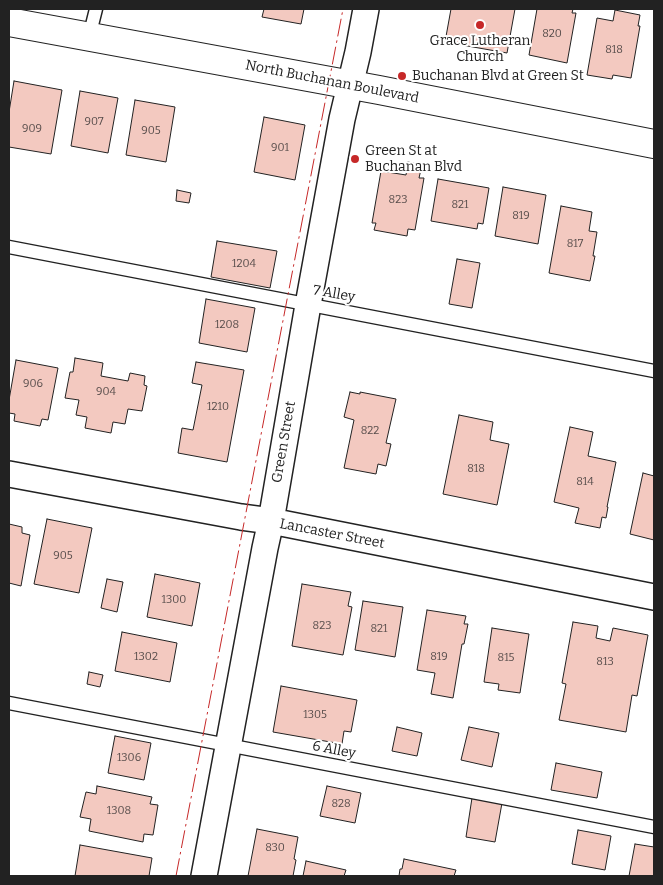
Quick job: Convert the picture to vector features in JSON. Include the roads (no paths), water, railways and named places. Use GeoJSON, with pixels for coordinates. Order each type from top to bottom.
{"type":"FeatureCollection","features":[{"type":"Feature","properties":{"kind":"street","name":"Green Street"},"geometry":{"type":"LineString","coordinates":[[204,876],[271,521],[342,119],[366,9]]}},
{"type":"Feature","properties":{"kind":"street","name":"North Buchanan Boulevard"},"geometry":{"type":"LineString","coordinates":[[9,22],[379,90],[654,144]]}},
{"type":"Feature","properties":{"kind":"street","name":"Lancaster Street"},"geometry":{"type":"LineString","coordinates":[[9,474],[271,521],[654,598]]}},
{"type":"Feature","properties":{"kind":"lane"},"geometry":{"type":"LineString","coordinates":[[89,37],[96,9]]}},
{"type":"Feature","properties":{"kind":"lane","name":"7 Alley"},"geometry":{"type":"LineString","coordinates":[[9,247],[654,372]]}},
{"type":"Feature","properties":{"kind":"lane","name":"6 Alley"},"geometry":{"type":"LineString","coordinates":[[9,703],[654,827]]}},
{"type":"Feature","properties":{"kind":"place","name":"Grace Lutheran Church"},"geometry":{"type":"Point","coordinates":[480,25]}},
{"type":"Feature","properties":{"kind":"place","name":"Buchanan Blvd at Green St"},"geometry":{"type":"Point","coordinates":[402,76]}},
{"type":"Feature","properties":{"kind":"place","name":"Green St at Buchanan Blvd"},"geometry":{"type":"Point","coordinates":[355,159]}}]}
